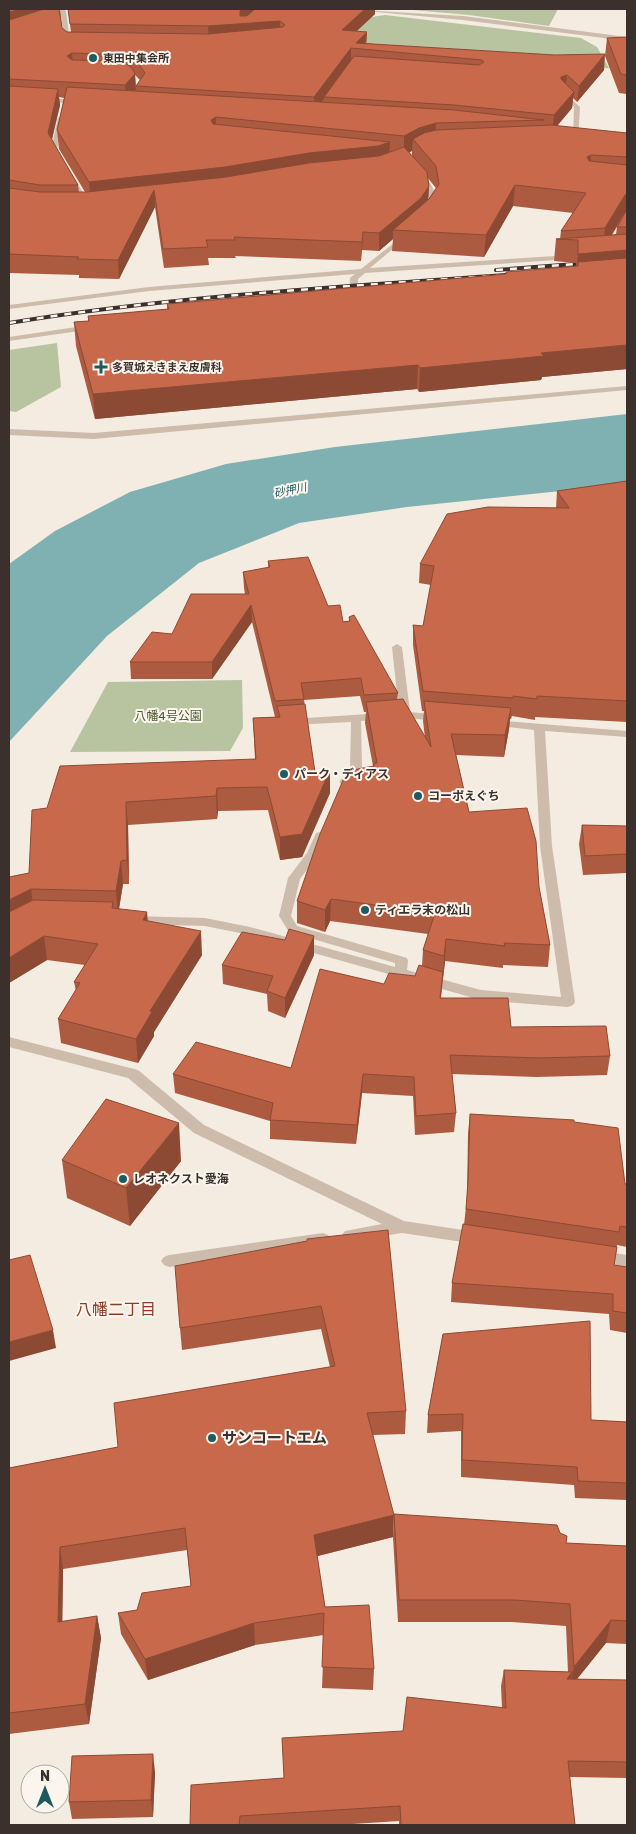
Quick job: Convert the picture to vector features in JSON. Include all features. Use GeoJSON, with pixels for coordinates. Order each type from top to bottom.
{"type":"FeatureCollection","features":[{"type":"Feature","properties":{"kind":"street"},"geometry":{"type":"LineString","coordinates":[[346,9],[463,18],[627,39]]}},
{"type":"Feature","properties":{"kind":"street"},"geometry":{"type":"LineString","coordinates":[[61,11],[68,43],[78,44]]}},
{"type":"Feature","properties":{"kind":"street"},"geometry":{"type":"LineString","coordinates":[[564,94],[576,107],[573,138],[585,139]]}},
{"type":"Feature","properties":{"kind":"street"},"geometry":{"type":"LineString","coordinates":[[9,98],[92,103]]}},
{"type":"Feature","properties":{"kind":"street"},"geometry":{"type":"LineString","coordinates":[[65,101],[54,149],[88,206]]}},
{"type":"Feature","properties":{"kind":"street"},"geometry":{"type":"LineString","coordinates":[[410,165],[431,188],[434,204],[425,218]]}},
{"type":"Feature","properties":{"kind":"street"},"geometry":{"type":"LineString","coordinates":[[77,205],[98,205]]}},
{"type":"Feature","properties":{"kind":"street"},"geometry":{"type":"LineString","coordinates":[[344,299],[356,298],[354,278],[412,230]]}},
{"type":"Feature","properties":{"kind":"street"},"geometry":{"type":"LineString","coordinates":[[9,307],[160,287],[577,256]]}},
{"type":"Feature","properties":{"kind":"street"},"geometry":{"type":"LineString","coordinates":[[9,339],[96,326]]}},
{"type":"Feature","properties":{"kind":"street"},"geometry":{"type":"LineString","coordinates":[[9,432],[94,436],[627,388]]}},
{"type":"Feature","properties":{"kind":"street"},"geometry":{"type":"LineString","coordinates":[[397,647],[405,715]]}},
{"type":"Feature","properties":{"kind":"street"},"geometry":{"type":"LineString","coordinates":[[278,723],[405,715],[453,720]]}},
{"type":"Feature","properties":{"kind":"street"},"geometry":{"type":"LineString","coordinates":[[339,790],[356,768],[356,718]]}},
{"type":"Feature","properties":{"kind":"street"},"geometry":{"type":"LineString","coordinates":[[481,722],[627,734]]}},
{"type":"Feature","properties":{"kind":"street"},"geometry":{"type":"LineString","coordinates":[[119,920],[205,922],[250,931],[481,995],[568,1002],[546,846],[538,727]]}},
{"type":"Feature","properties":{"kind":"street"},"geometry":{"type":"LineString","coordinates":[[324,825],[313,854],[294,878],[285,916],[293,929],[402,961],[400,973]]}},
{"type":"Feature","properties":{"kind":"street"},"geometry":{"type":"LineString","coordinates":[[9,1042],[133,1074],[199,1129],[402,1227]]}},
{"type":"Feature","properties":{"kind":"street"},"geometry":{"type":"LineString","coordinates":[[169,1261],[402,1227],[490,1240]]}},
{"type":"Feature","properties":{"kind":"street"},"geometry":{"type":"LineString","coordinates":[[588,1255],[627,1261]]}},
{"type":"Feature","properties":{"kind":"green space"},"geometry":{"type":"Polygon","coordinates":[[[401,9],[558,9],[549,26],[469,15],[401,9]]]}},
{"type":"Feature","properties":{"kind":"green space"},"geometry":{"type":"Polygon","coordinates":[[[385,15],[581,38],[597,47],[609,68],[585,70],[418,54],[339,37],[358,19],[385,15]]]}},
{"type":"Feature","properties":{"kind":"green space"},"geometry":{"type":"Polygon","coordinates":[[[57,343],[61,387],[16,412],[9,411],[9,350],[57,343]]]}},
{"type":"Feature","properties":{"kind":"green space","name":"八幡4号公園"},"geometry":{"type":"Polygon","coordinates":[[[242,680],[243,728],[230,751],[70,752],[108,682],[242,680]]]}},
{"type":"Feature","properties":{"kind":"water","name":"砂押川"},"geometry":{"type":"Polygon","coordinates":[[[627,414],[627,484],[407,507],[299,523],[199,563],[107,636],[9,742],[9,564],[55,531],[130,492],[226,464],[335,447],[627,414]]]}},
{"type":"Feature","properties":{"kind":"building"},"geometry":{"type":"Polygon","coordinates":[[[9,9],[21,9],[9,12],[9,9]]]}},
{"type":"Feature","properties":{"kind":"building"},"geometry":{"type":"Polygon","coordinates":[[[44,9],[59,9],[62,28],[67,32],[208,34],[283,27],[285,25],[280,21],[208,26],[70,24],[68,9],[243,9],[240,11],[240,16],[247,16],[255,9],[365,9],[342,30],[367,32],[356,43],[555,55],[605,54],[579,86],[567,75],[561,77],[574,92],[554,115],[454,105],[324,97],[354,56],[479,65],[484,62],[482,60],[351,48],[314,97],[136,86],[145,73],[138,63],[127,55],[72,53],[67,56],[72,60],[122,61],[132,68],[135,74],[125,85],[9,79],[9,20],[44,9]]]}},
{"type":"Feature","properties":{"kind":"building"},"geometry":{"type":"Polygon","coordinates":[[[627,37],[627,75],[621,74],[607,38],[627,37]]]}},
{"type":"Feature","properties":{"kind":"building"},"geometry":{"type":"Polygon","coordinates":[[[9,86],[58,89],[48,133],[78,185],[40,185],[9,180],[9,86]]]}},
{"type":"Feature","properties":{"kind":"building"},"geometry":{"type":"Polygon","coordinates":[[[67,87],[454,110],[544,120],[436,123],[419,128],[404,136],[216,117],[211,120],[213,124],[390,142],[378,146],[309,153],[225,167],[89,182],[57,130],[67,87]]]}},
{"type":"Feature","properties":{"kind":"building"},"geometry":{"type":"Polygon","coordinates":[[[551,125],[627,133],[627,157],[591,155],[587,157],[589,161],[627,165],[627,193],[605,228],[561,231],[586,193],[515,185],[486,235],[393,230],[429,199],[439,184],[436,166],[413,139],[424,133],[436,130],[551,125]]]}},
{"type":"Feature","properties":{"kind":"building"},"geometry":{"type":"Polygon","coordinates":[[[404,147],[427,172],[429,186],[421,198],[379,233],[363,232],[362,242],[234,237],[235,240],[206,240],[208,247],[163,249],[154,190],[118,260],[9,254],[9,188],[40,192],[87,192],[226,177],[309,163],[379,156],[404,147]]]}},
{"type":"Feature","properties":{"kind":"building"},"geometry":{"type":"Polygon","coordinates":[[[627,209],[627,227],[617,227],[627,209]]]}},
{"type":"Feature","properties":{"kind":"building"},"geometry":{"type":"Polygon","coordinates":[[[627,234],[627,250],[578,254],[578,240],[556,239],[627,234]]]}},
{"type":"Feature","properties":{"kind":"building"},"geometry":{"type":"Polygon","coordinates":[[[627,258],[627,345],[541,353],[544,356],[420,368],[418,365],[93,394],[74,322],[89,321],[88,316],[169,309],[167,304],[506,274],[506,272],[578,266],[578,262],[627,258]]]}},
{"type":"Feature","properties":{"kind":"building"},"geometry":{"type":"Polygon","coordinates":[[[627,481],[627,701],[537,696],[537,699],[513,696],[513,698],[423,691],[413,625],[423,626],[434,566],[420,564],[447,514],[488,507],[569,508],[557,491],[627,481]]]}},
{"type":"Feature","properties":{"kind":"building"},"geometry":{"type":"Polygon","coordinates":[[[308,557],[328,606],[340,605],[343,622],[350,621],[349,617],[354,615],[398,693],[364,695],[361,678],[301,683],[304,699],[275,701],[251,605],[212,662],[130,662],[152,632],[172,634],[191,594],[249,594],[243,572],[270,567],[268,561],[308,557]]]}},
{"type":"Feature","properties":{"kind":"building"},"geometry":{"type":"Polygon","coordinates":[[[403,699],[431,747],[424,701],[511,708],[505,735],[451,734],[469,812],[527,808],[536,841],[539,887],[550,945],[504,943],[505,946],[446,939],[444,956],[423,950],[435,913],[331,899],[325,910],[297,901],[320,834],[347,771],[374,766],[374,763],[377,763],[366,702],[403,699]]]}},
{"type":"Feature","properties":{"kind":"building"},"geometry":{"type":"Polygon","coordinates":[[[305,704],[315,772],[330,770],[302,834],[280,837],[267,787],[217,788],[216,796],[126,802],[127,860],[121,861],[116,891],[31,889],[9,900],[9,877],[29,873],[32,810],[47,808],[60,766],[256,759],[253,718],[280,717],[277,706],[305,704]]]}},
{"type":"Feature","properties":{"kind":"building"},"geometry":{"type":"Polygon","coordinates":[[[582,825],[627,826],[627,854],[585,856],[582,825]]]}},
{"type":"Feature","properties":{"kind":"building"},"geometry":{"type":"Polygon","coordinates":[[[33,900],[113,902],[112,908],[147,912],[143,920],[201,931],[150,1011],[152,1012],[136,1039],[58,1019],[80,983],[74,982],[98,944],[44,936],[9,958],[9,912],[33,900]]]}},
{"type":"Feature","properties":{"kind":"building"},"geometry":{"type":"Polygon","coordinates":[[[289,929],[314,936],[285,998],[267,991],[273,976],[222,965],[242,932],[285,940],[289,929]]]}},
{"type":"Feature","properties":{"kind":"building"},"geometry":{"type":"Polygon","coordinates":[[[419,965],[443,972],[440,998],[508,998],[511,1027],[606,1026],[610,1056],[539,1058],[450,1055],[456,1113],[416,1116],[414,1077],[363,1074],[357,1125],[270,1120],[273,1103],[173,1074],[196,1042],[291,1068],[320,969],[384,984],[389,973],[415,976],[419,965]]]}},
{"type":"Feature","properties":{"kind":"building"},"geometry":{"type":"Polygon","coordinates":[[[106,1099],[179,1123],[126,1188],[62,1160],[106,1099]]]}},
{"type":"Feature","properties":{"kind":"building"},"geometry":{"type":"Polygon","coordinates":[[[470,1114],[574,1120],[574,1122],[618,1128],[625,1184],[627,1184],[627,1227],[620,1226],[619,1232],[466,1209],[470,1114]]]}},
{"type":"Feature","properties":{"kind":"building"},"geometry":{"type":"Polygon","coordinates":[[[463,1224],[617,1247],[614,1265],[627,1267],[627,1313],[613,1311],[613,1294],[452,1283],[463,1224]]]}},
{"type":"Feature","properties":{"kind":"building"},"geometry":{"type":"Polygon","coordinates":[[[388,1230],[406,1411],[367,1413],[394,1515],[314,1535],[325,1607],[369,1605],[374,1669],[322,1667],[324,1613],[254,1623],[145,1659],[118,1613],[137,1610],[142,1593],[191,1586],[185,1528],[60,1547],[58,1622],[97,1616],[85,1704],[9,1713],[9,1468],[118,1447],[114,1403],[335,1366],[321,1306],[180,1328],[175,1266],[307,1241],[307,1239],[388,1230]]]}},
{"type":"Feature","properties":{"kind":"building"},"geometry":{"type":"Polygon","coordinates":[[[30,1255],[53,1330],[9,1342],[9,1260],[30,1255]]]}},
{"type":"Feature","properties":{"kind":"building"},"geometry":{"type":"Polygon","coordinates":[[[590,1321],[591,1420],[627,1422],[627,1483],[578,1481],[577,1467],[462,1460],[463,1414],[428,1415],[443,1334],[590,1321]]]}},
{"type":"Feature","properties":{"kind":"building"},"geometry":{"type":"Polygon","coordinates":[[[394,1514],[557,1525],[560,1533],[567,1536],[566,1543],[627,1546],[627,1621],[611,1620],[574,1667],[570,1604],[515,1600],[399,1600],[394,1514]]]}},
{"type":"Feature","properties":{"kind":"building"},"geometry":{"type":"Polygon","coordinates":[[[504,1670],[572,1672],[567,1679],[627,1680],[627,1762],[568,1761],[575,1825],[401,1825],[400,1806],[240,1816],[239,1825],[190,1825],[191,1785],[284,1778],[282,1738],[403,1731],[407,1697],[506,1708],[504,1670]]]}},
{"type":"Feature","properties":{"kind":"building"},"geometry":{"type":"Polygon","coordinates":[[[153,1754],[151,1800],[70,1802],[72,1756],[153,1754]]]}},
{"type":"Feature","properties":{"kind":"railway"},"geometry":{"type":"LineString","coordinates":[[496,270],[589,263]]}},
{"type":"Feature","properties":{"kind":"railway"},"geometry":{"type":"LineString","coordinates":[[9,323],[194,299],[505,275]]}},
{"type":"Feature","properties":{"kind":"place","name":"東田中集会所"},"geometry":{"type":"Point","coordinates":[93,58]}},
{"type":"Feature","properties":{"kind":"place","name":"多賀城えきまえ皮膚科"},"geometry":{"type":"Point","coordinates":[101,367]}},
{"type":"Feature","properties":{"kind":"place","name":"パーク・ディアス"},"geometry":{"type":"Point","coordinates":[284,774]}},
{"type":"Feature","properties":{"kind":"place","name":"コーポえぐち"},"geometry":{"type":"Point","coordinates":[418,796]}},
{"type":"Feature","properties":{"kind":"place","name":"ティエラ末の松山"},"geometry":{"type":"Point","coordinates":[365,910]}},
{"type":"Feature","properties":{"kind":"place","name":"レオネクスト愛海"},"geometry":{"type":"Point","coordinates":[123,1179]}},
{"type":"Feature","properties":{"kind":"place","name":"サンコートエム"},"geometry":{"type":"Point","coordinates":[212,1438]}},
{"type":"Feature","properties":{"kind":"district","name":"八幡二丁目"},"geometry":{"type":"Point","coordinates":[116,1309]}}]}
